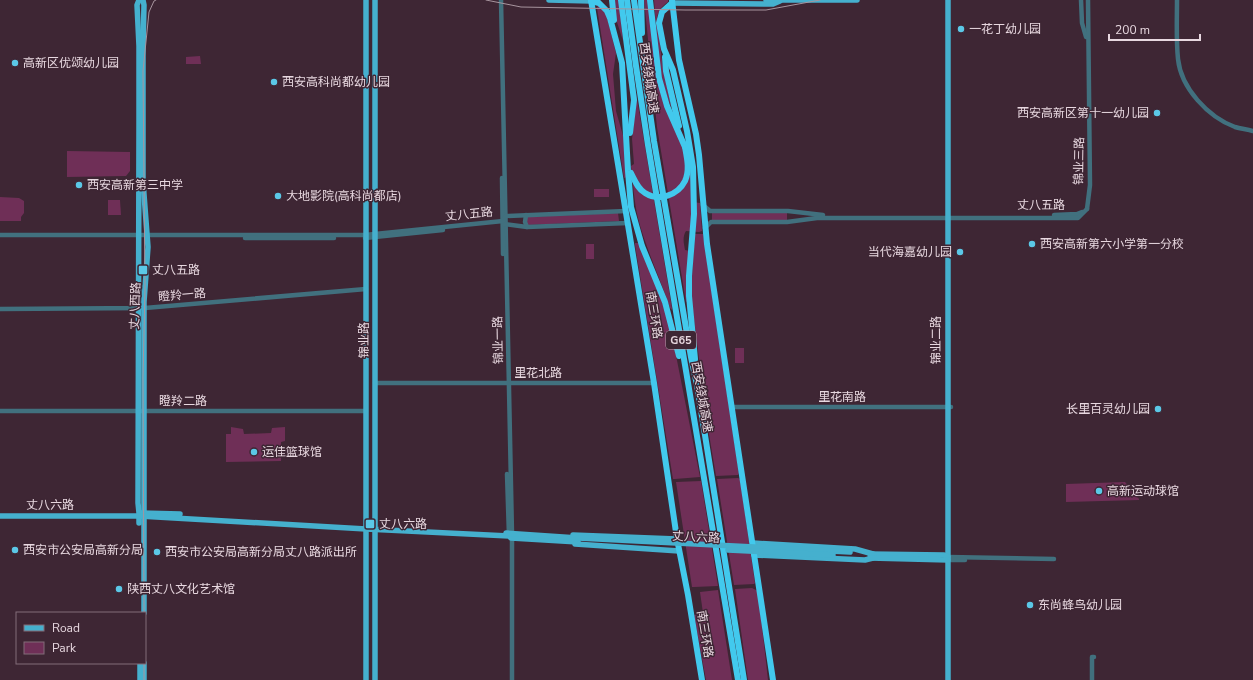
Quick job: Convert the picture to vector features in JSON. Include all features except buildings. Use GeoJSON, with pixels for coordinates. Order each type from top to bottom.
{"type":"FeatureCollection","features":[{"type":"Feature","properties":{"kind":"highway"},"geometry":{"type":"LineString","coordinates":[[591,0],[599,3],[610,18],[622,63]]}},
{"type":"Feature","properties":{"kind":"highway","name":"南三环路"},"geometry":{"type":"LineString","coordinates":[[591,0],[654,383],[677,539],[702,680]]}},
{"type":"Feature","properties":{"kind":"highway"},"geometry":{"type":"LineString","coordinates":[[612,0],[613,17],[622,63],[630,172],[636,184],[645,193],[650,196],[662,197],[673,194],[682,186],[685,180],[687,172],[686,145],[667,106],[658,78],[650,0]]}},
{"type":"Feature","properties":{"kind":"highway"},"geometry":{"type":"LineString","coordinates":[[621,0],[634,100],[630,131],[631,207],[642,246],[665,302],[688,387]]}},
{"type":"Feature","properties":{"kind":"highway","name":"西安绕城高速"},"geometry":{"type":"LineString","coordinates":[[627,0],[646,131],[738,680]]}},
{"type":"Feature","properties":{"kind":"highway","name":"西安绕城高速"},"geometry":{"type":"LineString","coordinates":[[634,0],[645,77],[691,357],[697,385],[744,680]]}},
{"type":"Feature","properties":{"kind":"highway"},"geometry":{"type":"LineString","coordinates":[[641,0],[645,77]]}},
{"type":"Feature","properties":{"kind":"highway"},"geometry":{"type":"LineString","coordinates":[[672,1],[662,12],[660,17],[660,29],[666,71],[694,181],[694,214],[689,276],[689,296],[697,385]]}},
{"type":"Feature","properties":{"kind":"highway"},"geometry":{"type":"LineString","coordinates":[[672,1],[679,60],[700,155],[705,228],[773,680]]}},
{"type":"Feature","properties":{"kind":"highway"},"geometry":{"type":"LineString","coordinates":[[628,148],[630,163]]}},
{"type":"Feature","properties":{"kind":"main road","name":"丈八西路"},"geometry":{"type":"LineString","coordinates":[[139,0],[137,4],[139,68],[138,236],[142,308],[138,503],[142,514],[144,612]]}},
{"type":"Feature","properties":{"kind":"main road","name":"丈八西路"},"geometry":{"type":"LineString","coordinates":[[142,308],[147,273],[147,236],[143,181],[143,0]]}},
{"type":"Feature","properties":{"kind":"main road","name":"锦业路"},"geometry":{"type":"LineString","coordinates":[[366,0],[366,680]]}},
{"type":"Feature","properties":{"kind":"main road","name":"锦业路"},"geometry":{"type":"LineString","coordinates":[[375,0],[375,680]]}},
{"type":"Feature","properties":{"kind":"main road"},"geometry":{"type":"LineString","coordinates":[[549,0],[591,0]]}},
{"type":"Feature","properties":{"kind":"main road"},"geometry":{"type":"LineString","coordinates":[[766,0],[857,0]]}},
{"type":"Feature","properties":{"kind":"main road","name":"锦业二路"},"geometry":{"type":"LineString","coordinates":[[944,0],[948,407],[944,680]]}},
{"type":"Feature","properties":{"kind":"main road","name":"锦业二路"},"geometry":{"type":"LineString","coordinates":[[946,216],[948,0]]}},
{"type":"Feature","properties":{"kind":"main road"},"geometry":{"type":"LineString","coordinates":[[672,1],[773,4],[780,1]]}},
{"type":"Feature","properties":{"kind":"main road","name":"丈八六路"},"geometry":{"type":"LineString","coordinates":[[0,512],[142,514],[510,535],[557,536],[578,540]]}},
{"type":"Feature","properties":{"kind":"main road","name":"丈八西路"},"geometry":{"type":"LineString","coordinates":[[140,612],[142,514]]}},
{"type":"Feature","properties":{"kind":"main road","name":"丈八六路"},"geometry":{"type":"LineString","coordinates":[[0,516],[142,514]]}},
{"type":"Feature","properties":{"kind":"main road","name":"丈八六路"},"geometry":{"type":"LineString","coordinates":[[510,535],[551,541],[578,540],[873,556],[946,558]]}},
{"type":"Feature","properties":{"kind":"main road"},"geometry":{"type":"LineString","coordinates":[[557,536],[579,535],[677,539]]}},
{"type":"Feature","properties":{"kind":"main road"},"geometry":{"type":"LineString","coordinates":[[551,541],[679,551]]}},
{"type":"Feature","properties":{"kind":"main road"},"geometry":{"type":"LineString","coordinates":[[753,543],[855,549],[873,556]]}},
{"type":"Feature","properties":{"kind":"main road"},"geometry":{"type":"LineString","coordinates":[[754,555],[865,560],[873,556]]}},
{"type":"Feature","properties":{"kind":"main road","name":"锦业二路"},"geometry":{"type":"LineString","coordinates":[[946,558],[948,680]]}},
{"type":"Feature","properties":{"kind":"main road"},"geometry":{"type":"LineString","coordinates":[[140,664],[140,680]]}},
{"type":"Feature","properties":{"kind":"main road"},"geometry":{"type":"LineString","coordinates":[[144,664],[144,680]]}},
{"type":"Feature","properties":{"kind":"street","name":"锦业一路"},"geometry":{"type":"LineString","coordinates":[[500,0],[506,216]]}},
{"type":"Feature","properties":{"kind":"street","name":"锦业一路"},"geometry":{"type":"LineString","coordinates":[[500,0],[510,535],[510,680]]}},
{"type":"Feature","properties":{"kind":"street"},"geometry":{"type":"LineString","coordinates":[[1081,0],[1082,23],[1086,37]]}},
{"type":"Feature","properties":{"kind":"street","name":"锦业三路"},"geometry":{"type":"LineString","coordinates":[[1086,0],[1088,128],[1087,209]]}},
{"type":"Feature","properties":{"kind":"street","name":"锦业三路"},"geometry":{"type":"LineString","coordinates":[[1086,0],[1090,185],[1087,209]]}},
{"type":"Feature","properties":{"kind":"street"},"geometry":{"type":"LineString","coordinates":[[1177,0],[1178,60],[1185,82],[1200,103],[1220,120],[1235,127],[1253,130]]}},
{"type":"Feature","properties":{"kind":"street","name":"丈八五路"},"geometry":{"type":"LineString","coordinates":[[703,205],[710,211],[788,211],[820,215],[1078,218],[1087,209]]}},
{"type":"Feature","properties":{"kind":"street","name":"丈八五路"},"geometry":{"type":"LineString","coordinates":[[504,223],[506,216],[626,211]]}},
{"type":"Feature","properties":{"kind":"street"},"geometry":{"type":"LineString","coordinates":[[526,215],[525,222],[527,227]]}},
{"type":"Feature","properties":{"kind":"street","name":"丈八五路"},"geometry":{"type":"LineString","coordinates":[[705,228],[711,222],[787,222],[817,218],[946,216]]}},
{"type":"Feature","properties":{"kind":"street","name":"丈八五路"},"geometry":{"type":"LineString","coordinates":[[0,235],[365,237],[504,223],[527,227],[628,223]]}},
{"type":"Feature","properties":{"kind":"street","name":"丈八五路"},"geometry":{"type":"LineString","coordinates":[[0,238],[138,236]]}},
{"type":"Feature","properties":{"kind":"street","name":"瞪羚一路"},"geometry":{"type":"LineString","coordinates":[[0,309],[142,308],[366,289]]}},
{"type":"Feature","properties":{"kind":"street","name":"里花北路"},"geometry":{"type":"LineString","coordinates":[[375,382],[654,383]]}},
{"type":"Feature","properties":{"kind":"street","name":"里花南路"},"geometry":{"type":"LineString","coordinates":[[732,407],[948,407]]}},
{"type":"Feature","properties":{"kind":"street","name":"瞪羚二路"},"geometry":{"type":"LineString","coordinates":[[0,411],[366,411]]}},
{"type":"Feature","properties":{"kind":"street","name":"丈八六路"},"geometry":{"type":"LineString","coordinates":[[946,558],[1054,559]]}},
{"type":"Feature","properties":{"kind":"green space"},"geometry":{"type":"Polygon","coordinates":[[[614,0],[619,0],[623,41],[616,19],[614,0]]]}},
{"type":"Feature","properties":{"kind":"green space"},"geometry":{"type":"Polygon","coordinates":[[[644,0],[648,0],[657,79],[690,152],[693,202],[700,203],[702,231],[686,231],[684,238],[685,250],[690,251],[688,301],[686,302],[657,127],[644,0]]]}},
{"type":"Feature","properties":{"kind":"green space"},"geometry":{"type":"Polygon","coordinates":[[[654,0],[668,0],[659,12],[657,23],[663,67],[672,109],[663,83],[657,41],[654,0]]]}},
{"type":"Feature","properties":{"kind":"green space"},"geometry":{"type":"Polygon","coordinates":[[[598,5],[605,12],[607,17],[616,53],[613,74],[616,111],[624,139],[627,177],[624,178],[597,8],[598,5]]]}},
{"type":"Feature","properties":{"kind":"green space"},"geometry":{"type":"Polygon","coordinates":[[[200,56],[201,64],[186,64],[186,57],[200,56]]]}},
{"type":"Feature","properties":{"kind":"green space"},"geometry":{"type":"Polygon","coordinates":[[[635,87],[672,310],[645,241],[638,218],[631,166],[634,164],[632,139],[636,104],[635,87]]]}},
{"type":"Feature","properties":{"kind":"green space"},"geometry":{"type":"Polygon","coordinates":[[[67,151],[130,152],[130,171],[126,176],[67,177],[67,151]]]}},
{"type":"Feature","properties":{"kind":"green space"},"geometry":{"type":"Polygon","coordinates":[[[594,189],[609,189],[609,197],[594,197],[594,189]]]}},
{"type":"Feature","properties":{"kind":"green space"},"geometry":{"type":"Polygon","coordinates":[[[0,197],[19,198],[24,201],[24,213],[21,217],[21,221],[0,221],[0,197]]]}},
{"type":"Feature","properties":{"kind":"green space"},"geometry":{"type":"Polygon","coordinates":[[[108,200],[120,200],[121,215],[108,215],[108,200]]]}},
{"type":"Feature","properties":{"kind":"green space"},"geometry":{"type":"Polygon","coordinates":[[[618,213],[619,221],[527,225],[527,217],[618,213]]]}},
{"type":"Feature","properties":{"kind":"green space"},"geometry":{"type":"Polygon","coordinates":[[[712,213],[787,213],[787,220],[712,220],[712,213]]]}},
{"type":"Feature","properties":{"kind":"green space"},"geometry":{"type":"Polygon","coordinates":[[[695,234],[703,234],[739,473],[738,475],[716,476],[708,428],[692,304],[692,274],[695,234]]]}},
{"type":"Feature","properties":{"kind":"green space"},"geometry":{"type":"Polygon","coordinates":[[[635,243],[639,243],[655,281],[670,325],[700,477],[673,479],[635,243]]]}},
{"type":"Feature","properties":{"kind":"green space"},"geometry":{"type":"Polygon","coordinates":[[[586,244],[594,244],[594,259],[586,259],[586,244]]]}},
{"type":"Feature","properties":{"kind":"green space"},"geometry":{"type":"Polygon","coordinates":[[[735,348],[744,348],[744,363],[735,363],[735,348]]]}},
{"type":"Feature","properties":{"kind":"green space","name":"运佳篮球馆"},"geometry":{"type":"Polygon","coordinates":[[[231,427],[243,429],[244,434],[271,433],[272,428],[285,427],[285,441],[281,442],[281,461],[226,462],[226,434],[231,434],[231,427]]]}},
{"type":"Feature","properties":{"kind":"green space"},"geometry":{"type":"Polygon","coordinates":[[[717,479],[740,479],[754,584],[734,585],[717,479]]]}},
{"type":"Feature","properties":{"kind":"green space"},"geometry":{"type":"Polygon","coordinates":[[[701,481],[718,586],[692,587],[676,482],[701,481]]]}},
{"type":"Feature","properties":{"kind":"green space","name":"高新运动球馆"},"geometry":{"type":"Polygon","coordinates":[[[1125,482],[1139,500],[1066,502],[1066,484],[1125,482]]]}},
{"type":"Feature","properties":{"kind":"green space"},"geometry":{"type":"Polygon","coordinates":[[[752,588],[758,591],[768,680],[748,680],[735,589],[752,588]]]}},
{"type":"Feature","properties":{"kind":"green space"},"geometry":{"type":"Polygon","coordinates":[[[718,590],[732,680],[706,680],[694,615],[703,613],[700,592],[718,590]]]}},
{"type":"Feature","properties":{"kind":"tram line"},"geometry":{"type":"LineString","coordinates":[[144,612],[143,377],[145,288],[143,71],[149,12],[154,1],[156,0]]}},
{"type":"Feature","properties":{"kind":"tram line"},"geometry":{"type":"LineString","coordinates":[[486,0],[521,7],[685,10],[766,10],[820,0]]}},
{"type":"Feature","properties":{"kind":"tram line"},"geometry":{"type":"LineString","coordinates":[[144,664],[144,680]]}},
{"type":"Feature","properties":{"kind":"place","name":"一花丁幼儿园"},"geometry":{"type":"Point","coordinates":[961,29]}},
{"type":"Feature","properties":{"kind":"place","name":"高新区优颂幼儿园"},"geometry":{"type":"Point","coordinates":[15,63]}},
{"type":"Feature","properties":{"kind":"place","name":"西安高科尚都幼儿园"},"geometry":{"type":"Point","coordinates":[274,82]}},
{"type":"Feature","properties":{"kind":"place","name":"西安高新区第十一幼儿园"},"geometry":{"type":"Point","coordinates":[1157,113]}},
{"type":"Feature","properties":{"kind":"place","name":"西安高新第三中学"},"geometry":{"type":"Point","coordinates":[79,185]}},
{"type":"Feature","properties":{"kind":"place","name":"大地影院(高科尚都店)"},"geometry":{"type":"Point","coordinates":[278,196]}},
{"type":"Feature","properties":{"kind":"place","name":"西安高新第六小学第一分校"},"geometry":{"type":"Point","coordinates":[1032,244]}},
{"type":"Feature","properties":{"kind":"place","name":"当代海嘉幼儿园"},"geometry":{"type":"Point","coordinates":[960,252]}},
{"type":"Feature","properties":{"kind":"place","name":"丈八五路"},"geometry":{"type":"Point","coordinates":[143,270]}},
{"type":"Feature","properties":{"kind":"place","name":"长里百灵幼儿园"},"geometry":{"type":"Point","coordinates":[1158,409]}},
{"type":"Feature","properties":{"kind":"place","name":"运佳篮球馆"},"geometry":{"type":"Point","coordinates":[254,452]}},
{"type":"Feature","properties":{"kind":"place","name":"高新运动球馆"},"geometry":{"type":"Point","coordinates":[1099,491]}},
{"type":"Feature","properties":{"kind":"place","name":"丈八六路"},"geometry":{"type":"Point","coordinates":[370,524]}},
{"type":"Feature","properties":{"kind":"place","name":"西安市公安局高新分局"},"geometry":{"type":"Point","coordinates":[15,550]}},
{"type":"Feature","properties":{"kind":"place","name":"西安市公安局高新分局丈八路派出所"},"geometry":{"type":"Point","coordinates":[157,552]}},
{"type":"Feature","properties":{"kind":"place","name":"陕西丈八文化艺术馆"},"geometry":{"type":"Point","coordinates":[119,589]}},
{"type":"Feature","properties":{"kind":"place","name":"东尚蜂鸟幼儿园"},"geometry":{"type":"Point","coordinates":[1030,605]}}]}
